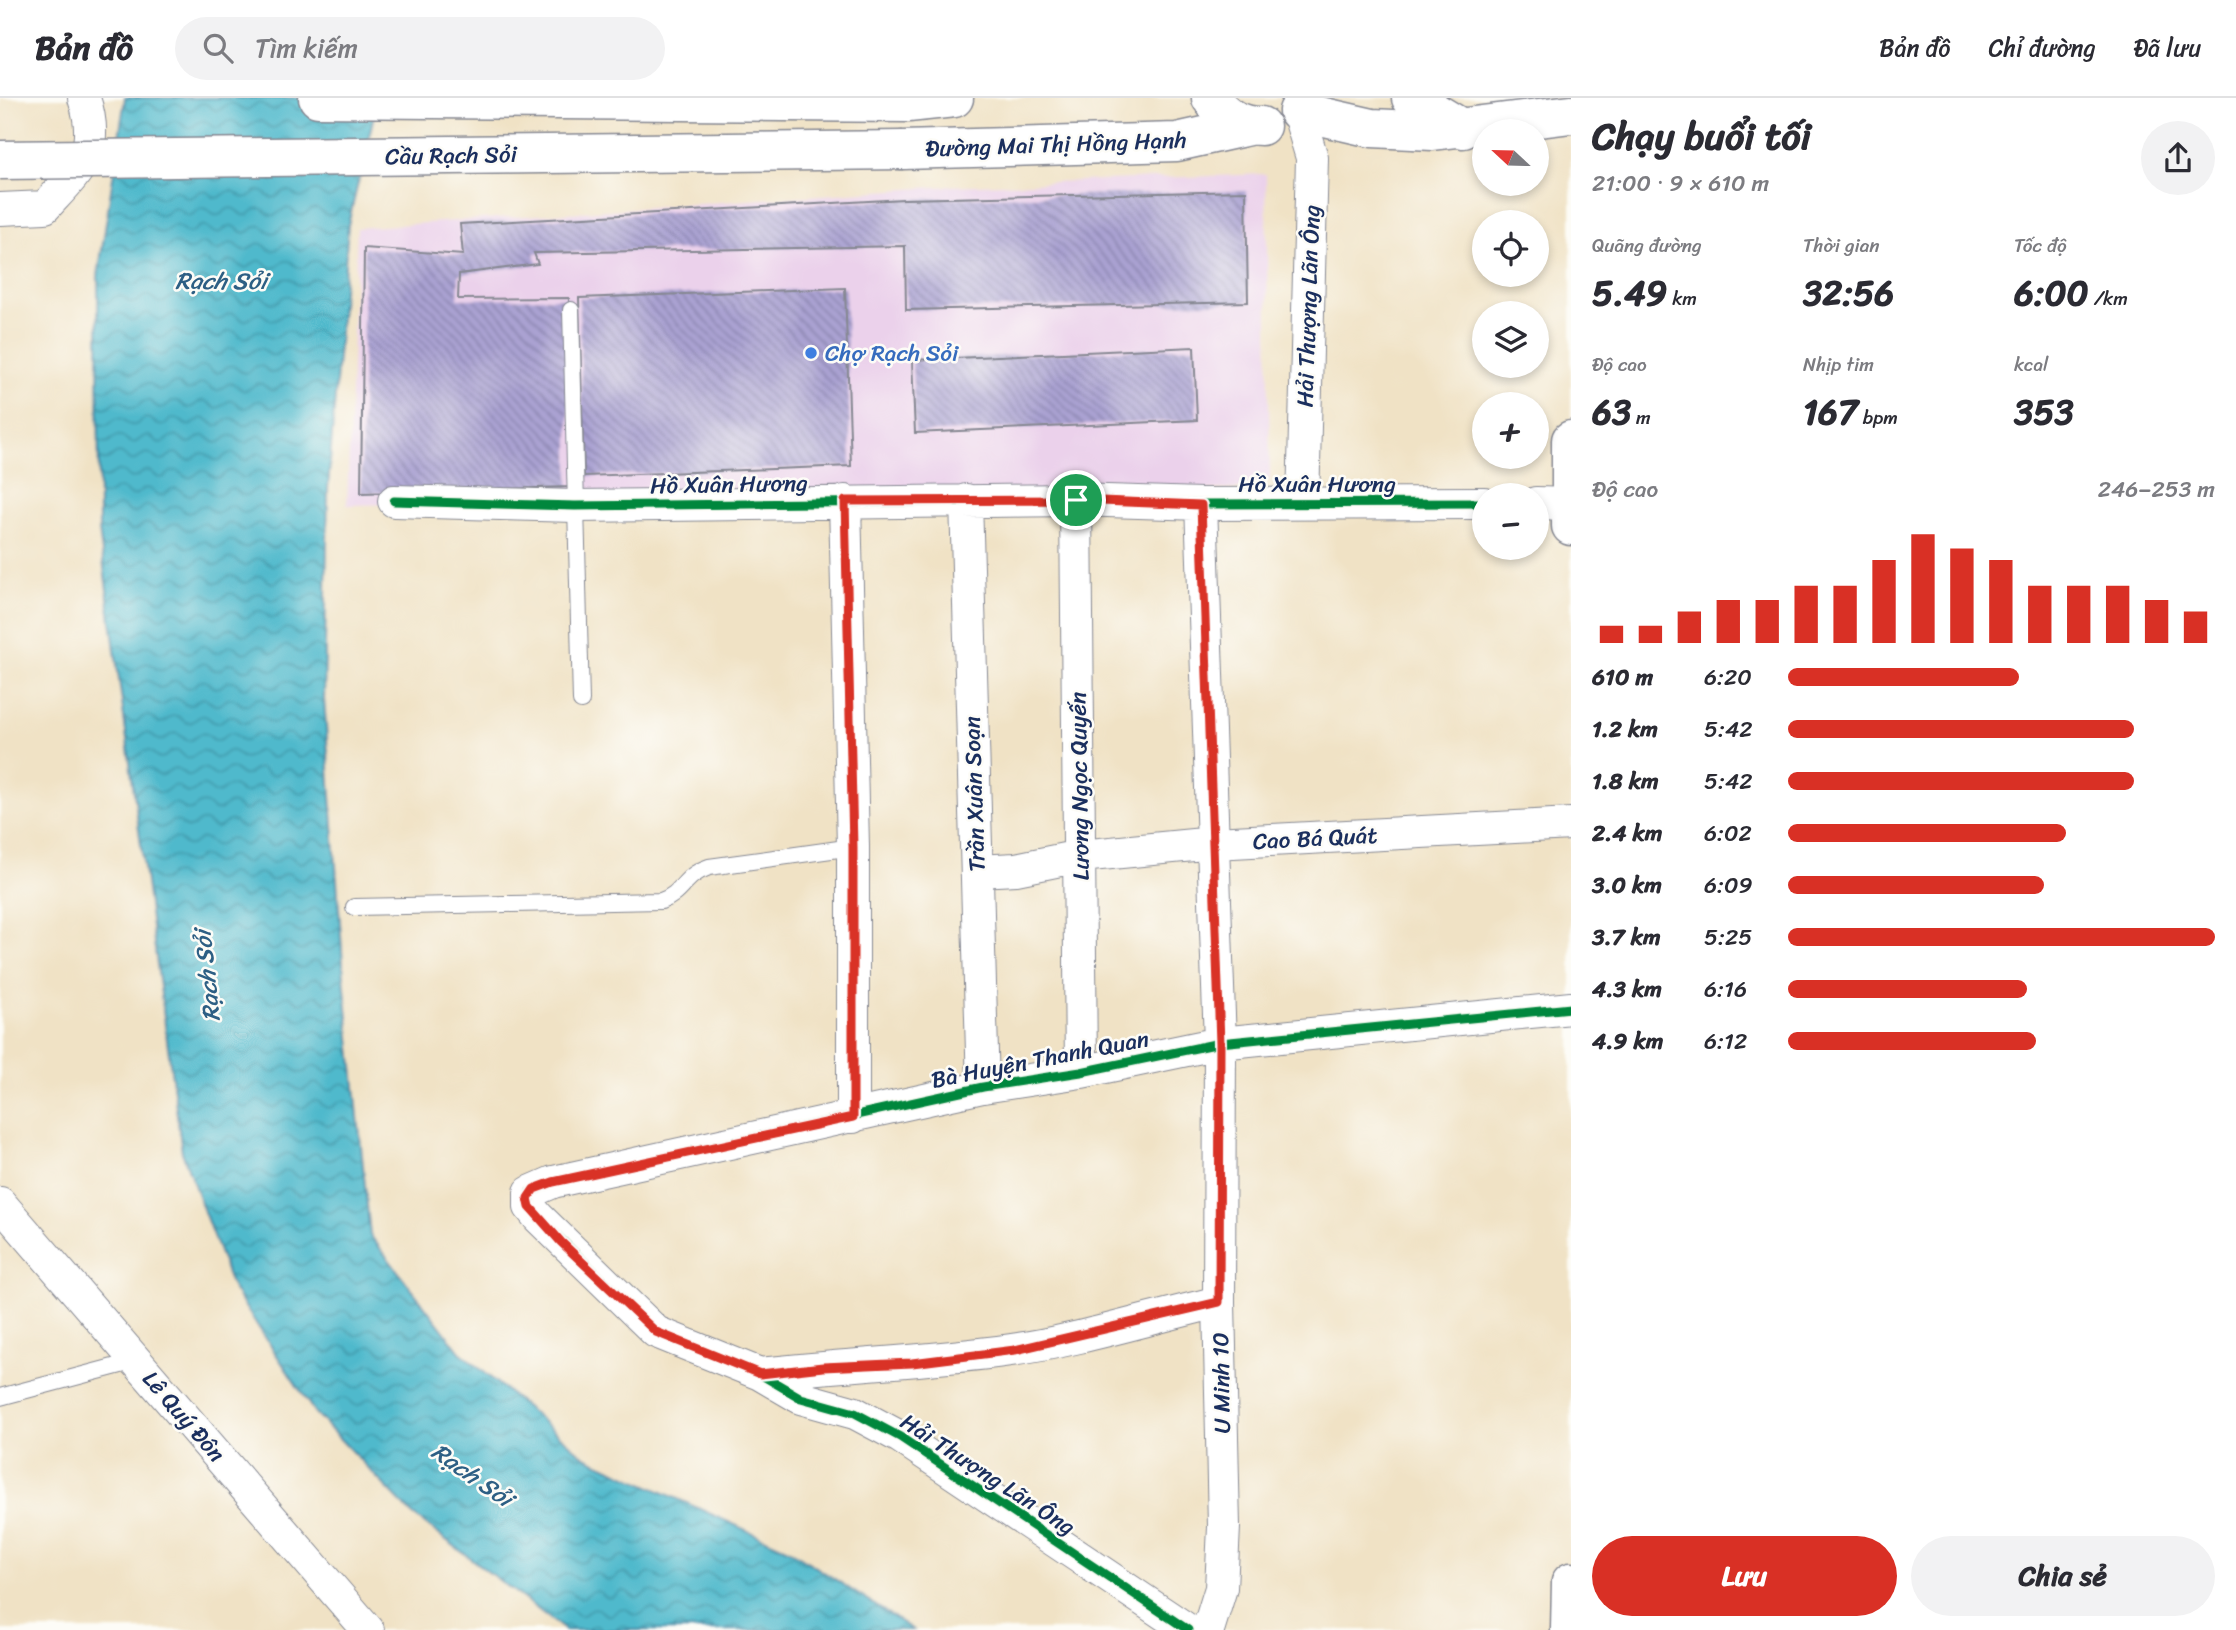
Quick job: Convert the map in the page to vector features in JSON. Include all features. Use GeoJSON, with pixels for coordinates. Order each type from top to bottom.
{"type":"FeatureCollection","features":[{"type":"Feature","properties":{"kind":"main road","name":"Đường Mai Thị Hồng Hạnh"},"geometry":{"type":"LineString","coordinates":[[318,98],[908,103],[954,98]]}},
{"type":"Feature","properties":{"kind":"main road"},"geometry":{"type":"LineString","coordinates":[[1211,98],[1225,114],[1249,126]]}},
{"type":"Feature","properties":{"kind":"main road"},"geometry":{"type":"LineString","coordinates":[[1411,98],[1462,129]]}},
{"type":"Feature","properties":{"kind":"main road","name":"Đường Mai Thị Hồng Hạnh"},"geometry":{"type":"LineString","coordinates":[[903,150],[1177,142],[1283,121],[1302,104]]}},
{"type":"Feature","properties":{"kind":"main road"},"geometry":{"type":"LineString","coordinates":[[1302,104],[1372,128],[1462,129],[1571,114]]}},
{"type":"Feature","properties":{"kind":"main road","name":"Cầu Rạch Sỏi"},"geometry":{"type":"LineString","coordinates":[[0,160],[903,150]]}},
{"type":"Feature","properties":{"kind":"main road"},"geometry":{"type":"LineString","coordinates":[[1571,440],[1571,526]]}},
{"type":"Feature","properties":{"kind":"main road"},"geometry":{"type":"LineString","coordinates":[[1570,1630],[1571,1582]]}},
{"type":"Feature","properties":{"kind":"street"},"geometry":{"type":"LineString","coordinates":[[0,209],[45,207],[76,174],[92,145],[84,98]]}},
{"type":"Feature","properties":{"kind":"street","name":"Hải Thượng Lãn Ông"},"geometry":{"type":"LineString","coordinates":[[1302,104],[1312,158],[1303,503]]}},
{"type":"Feature","properties":{"kind":"street","name":"Hồ Xuân Hương"},"geometry":{"type":"LineString","coordinates":[[394,501],[575,506],[966,500],[1076,500],[1201,505],[1472,503]]}},
{"type":"Feature","properties":{"kind":"street","name":"Trần Xuân Soạn"},"geometry":{"type":"LineString","coordinates":[[966,500],[983,1087]]}},
{"type":"Feature","properties":{"kind":"street","name":"Lương Ngọc Quyến"},"geometry":{"type":"LineString","coordinates":[[1076,500],[1081,1072]]}},
{"type":"Feature","properties":{"kind":"street"},"geometry":{"type":"LineString","coordinates":[[845,501],[853,847],[853,1117]]}},
{"type":"Feature","properties":{"kind":"street"},"geometry":{"type":"LineString","coordinates":[[1549,503],[1570,503]]}},
{"type":"Feature","properties":{"kind":"street","name":"U Minh 10"},"geometry":{"type":"LineString","coordinates":[[1201,505],[1220,1043],[1219,1302],[1224,1527],[1220,1588],[1208,1630]]}},
{"type":"Feature","properties":{"kind":"street","name":"Cao Bá Quát"},"geometry":{"type":"LineString","coordinates":[[976,871],[1016,869],[1080,856],[1214,843],[1571,824]]}},
{"type":"Feature","properties":{"kind":"street","name":"Bà Huyện Thanh Quan"},"geometry":{"type":"LineString","coordinates":[[528,1198],[534,1189],[553,1182],[983,1087],[1081,1072],[1220,1043],[1571,1008]]}},
{"type":"Feature","properties":{"kind":"street","name":"Hải Thượng Lãn Ông"},"geometry":{"type":"LineString","coordinates":[[528,1198],[530,1207],[561,1242],[656,1332],[760,1374],[801,1398],[855,1413],[900,1437],[1188,1630]]}},
{"type":"Feature","properties":{"kind":"street","name":"Lê Quý Đôn"},"geometry":{"type":"LineString","coordinates":[[0,1203],[368,1630]]}},
{"type":"Feature","properties":{"kind":"street"},"geometry":{"type":"LineString","coordinates":[[760,1374],[823,1367],[912,1363],[1015,1350],[1219,1302]]}},
{"type":"Feature","properties":{"kind":"lane"},"geometry":{"type":"LineString","coordinates":[[571,310],[581,701]]}},
{"type":"Feature","properties":{"kind":"lane"},"geometry":{"type":"LineString","coordinates":[[355,907],[661,901],[676,894],[692,873],[709,867],[853,847]]}},
{"type":"Feature","properties":{"kind":"lane"},"geometry":{"type":"LineString","coordinates":[[0,1397],[136,1361]]}},
{"type":"Feature","properties":{"kind":"shaded area","name":"Chợ Rạch Sỏi"},"geometry":{"type":"Polygon","coordinates":[[[1266,174],[1270,479],[1251,489],[347,505],[357,228],[950,186],[1266,174]]]}},
{"type":"Feature","properties":{"kind":"water","name":"Rạch Sỏi"},"geometry":{"type":"Polygon","coordinates":[[[125,98],[378,98],[348,225],[328,488],[324,699],[344,978],[370,1235],[460,1352],[585,1457],[788,1549],[913,1630],[565,1630],[412,1514],[315,1413],[232,1287],[182,1152],[99,530],[98,276],[125,98]]]}},
{"type":"Feature","properties":{"kind":"building"},"geometry":{"type":"Polygon","coordinates":[[[1246,191],[1248,302],[906,310],[905,246],[534,253],[538,264],[459,274],[458,299],[569,298],[569,487],[361,493],[364,248],[463,255],[460,224],[904,199],[1246,191]]]}},
{"type":"Feature","properties":{"kind":"building"},"geometry":{"type":"Polygon","coordinates":[[[845,288],[851,466],[584,476],[579,298],[845,288]]]}},
{"type":"Feature","properties":{"kind":"building"},"geometry":{"type":"Polygon","coordinates":[[[1194,347],[1197,420],[915,433],[912,360],[1194,347]]]}},
{"type":"Feature","properties":{"kind":"cycle path"},"geometry":{"type":"LineString","coordinates":[[394,501],[575,506],[1076,500],[1201,504],[1472,503]]}},
{"type":"Feature","properties":{"kind":"cycle path"},"geometry":{"type":"LineString","coordinates":[[1188,1630],[900,1437],[855,1413],[801,1398],[760,1374],[656,1332],[538,1217],[530,1207],[530,1192],[553,1182],[983,1087],[1081,1072],[1220,1043],[1571,1008]]}},
{"type":"Feature","properties":{"kind":"place","name":"Chợ Rạch Sỏi"},"geometry":{"type":"Point","coordinates":[811,353]}},
{"type":"Feature","properties":{"kind":"route"},"geometry":{"type":"LineString","coordinates":[[1076,500],[1201,505],[1220,1043],[1219,1302],[1015,1350],[912,1363],[823,1367],[760,1374],[656,1332],[561,1242],[530,1207],[528,1198],[530,1192],[544,1184],[853,1117],[853,847],[845,501],[1076,500]]}}]}
